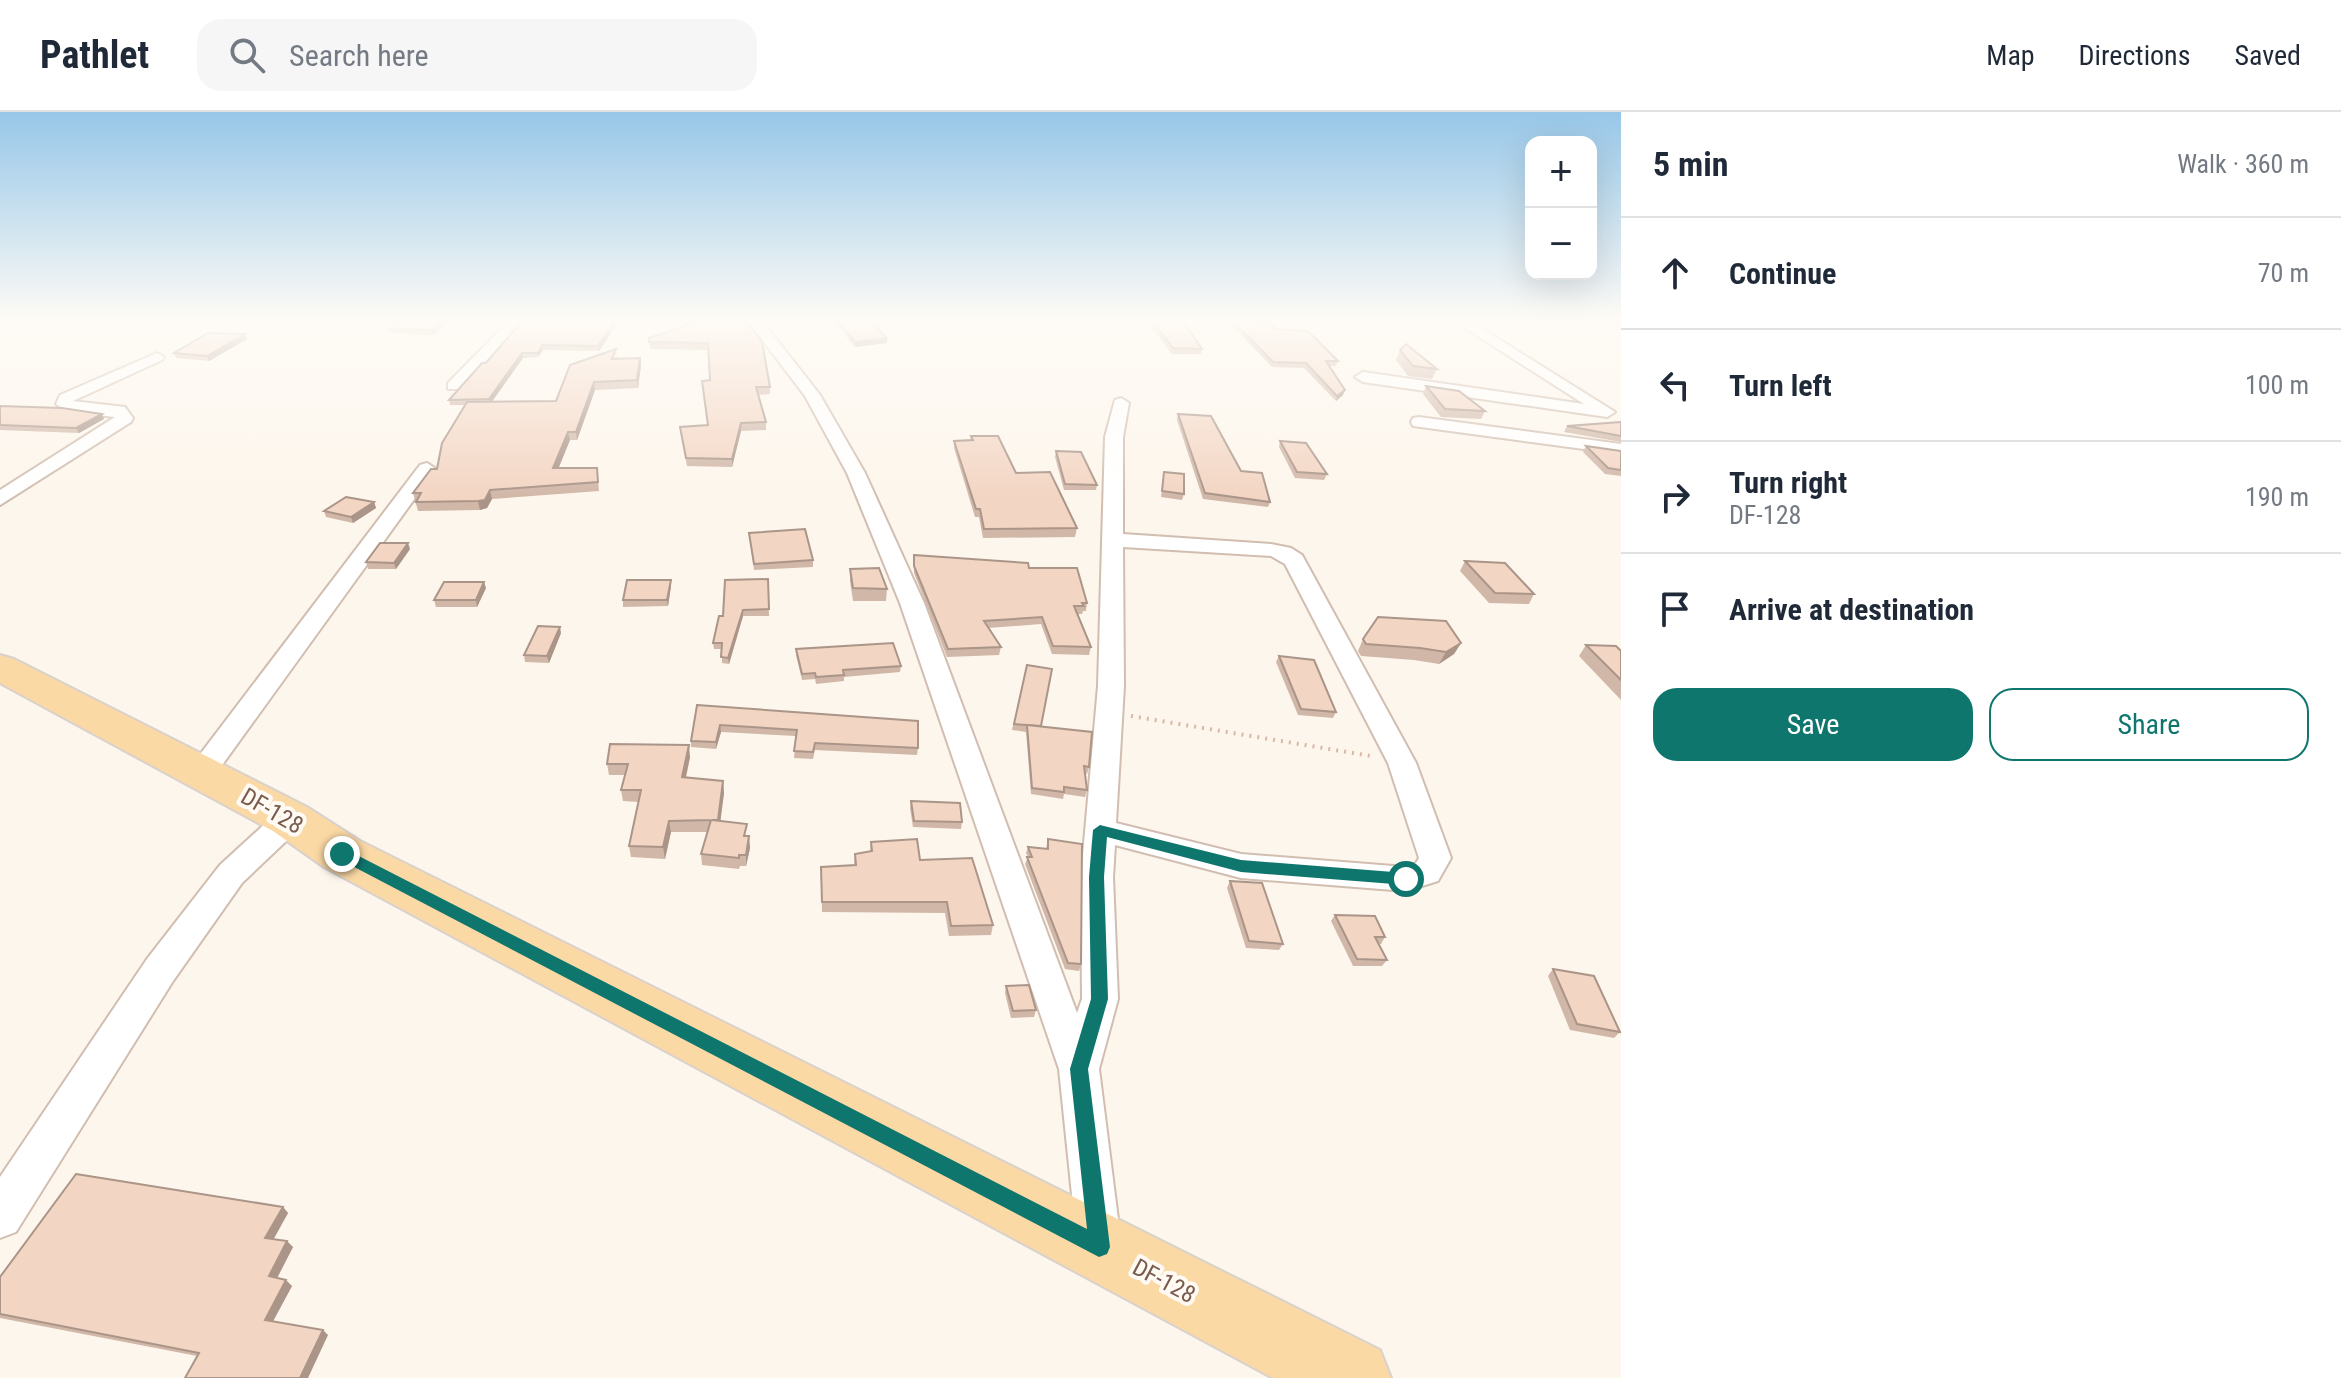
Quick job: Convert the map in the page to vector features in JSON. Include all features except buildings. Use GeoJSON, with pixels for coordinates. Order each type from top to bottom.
{"type":"FeatureCollection","features":[{"type":"Feature","properties":{"kind":"main road","name":"DF-128"},"geometry":{"type":"LineString","coordinates":[[0,667],[290,819],[342,854],[1099,1247],[1274,1358],[1352,1378]]}},
{"type":"Feature","properties":{"kind":"street"},"geometry":{"type":"LineString","coordinates":[[0,499],[125,418],[119,411],[68,407],[64,404],[66,398],[106,380]]}},
{"type":"Feature","properties":{"kind":"street"},"geometry":{"type":"LineString","coordinates":[[454,386],[460,380]]}},
{"type":"Feature","properties":{"kind":"street"},"geometry":{"type":"LineString","coordinates":[[801,380],[856,473],[912,603],[1079,1069],[1099,1247]]}},
{"type":"Feature","properties":{"kind":"street"},"geometry":{"type":"LineString","coordinates":[[1383,380],[1617,417]]}},
{"type":"Feature","properties":{"kind":"street"},"geometry":{"type":"LineString","coordinates":[[1557,380],[1617,417]]}},
{"type":"Feature","properties":{"kind":"street"},"geometry":{"type":"LineString","coordinates":[[1079,1069],[1100,999],[1097,877],[1109,713],[1114,437],[1121,403]]}},
{"type":"Feature","properties":{"kind":"street"},"geometry":{"type":"LineString","coordinates":[[1419,422],[1621,449]]}},
{"type":"Feature","properties":{"kind":"street"},"geometry":{"type":"LineString","coordinates":[[202,772],[427,469]]}},
{"type":"Feature","properties":{"kind":"street"},"geometry":{"type":"LineString","coordinates":[[1100,830],[1241,866],[1406,879],[1427,872],[1435,858],[1402,763],[1294,560],[1271,550],[1113,540]]}},
{"type":"Feature","properties":{"kind":"street"},"geometry":{"type":"LineString","coordinates":[[0,1216],[169,958],[231,874],[290,819]]}},
{"type":"Feature","properties":{"kind":"path"},"geometry":{"type":"LineString","coordinates":[[1109,713],[1353,751],[1402,763]]}},
{"type":"Feature","properties":{"kind":"route"},"geometry":{"type":"LineString","coordinates":[[342,854],[1099,1247],[1079,1069],[1100,999],[1097,877],[1100,830],[1241,866],[1406,879]]}}]}
